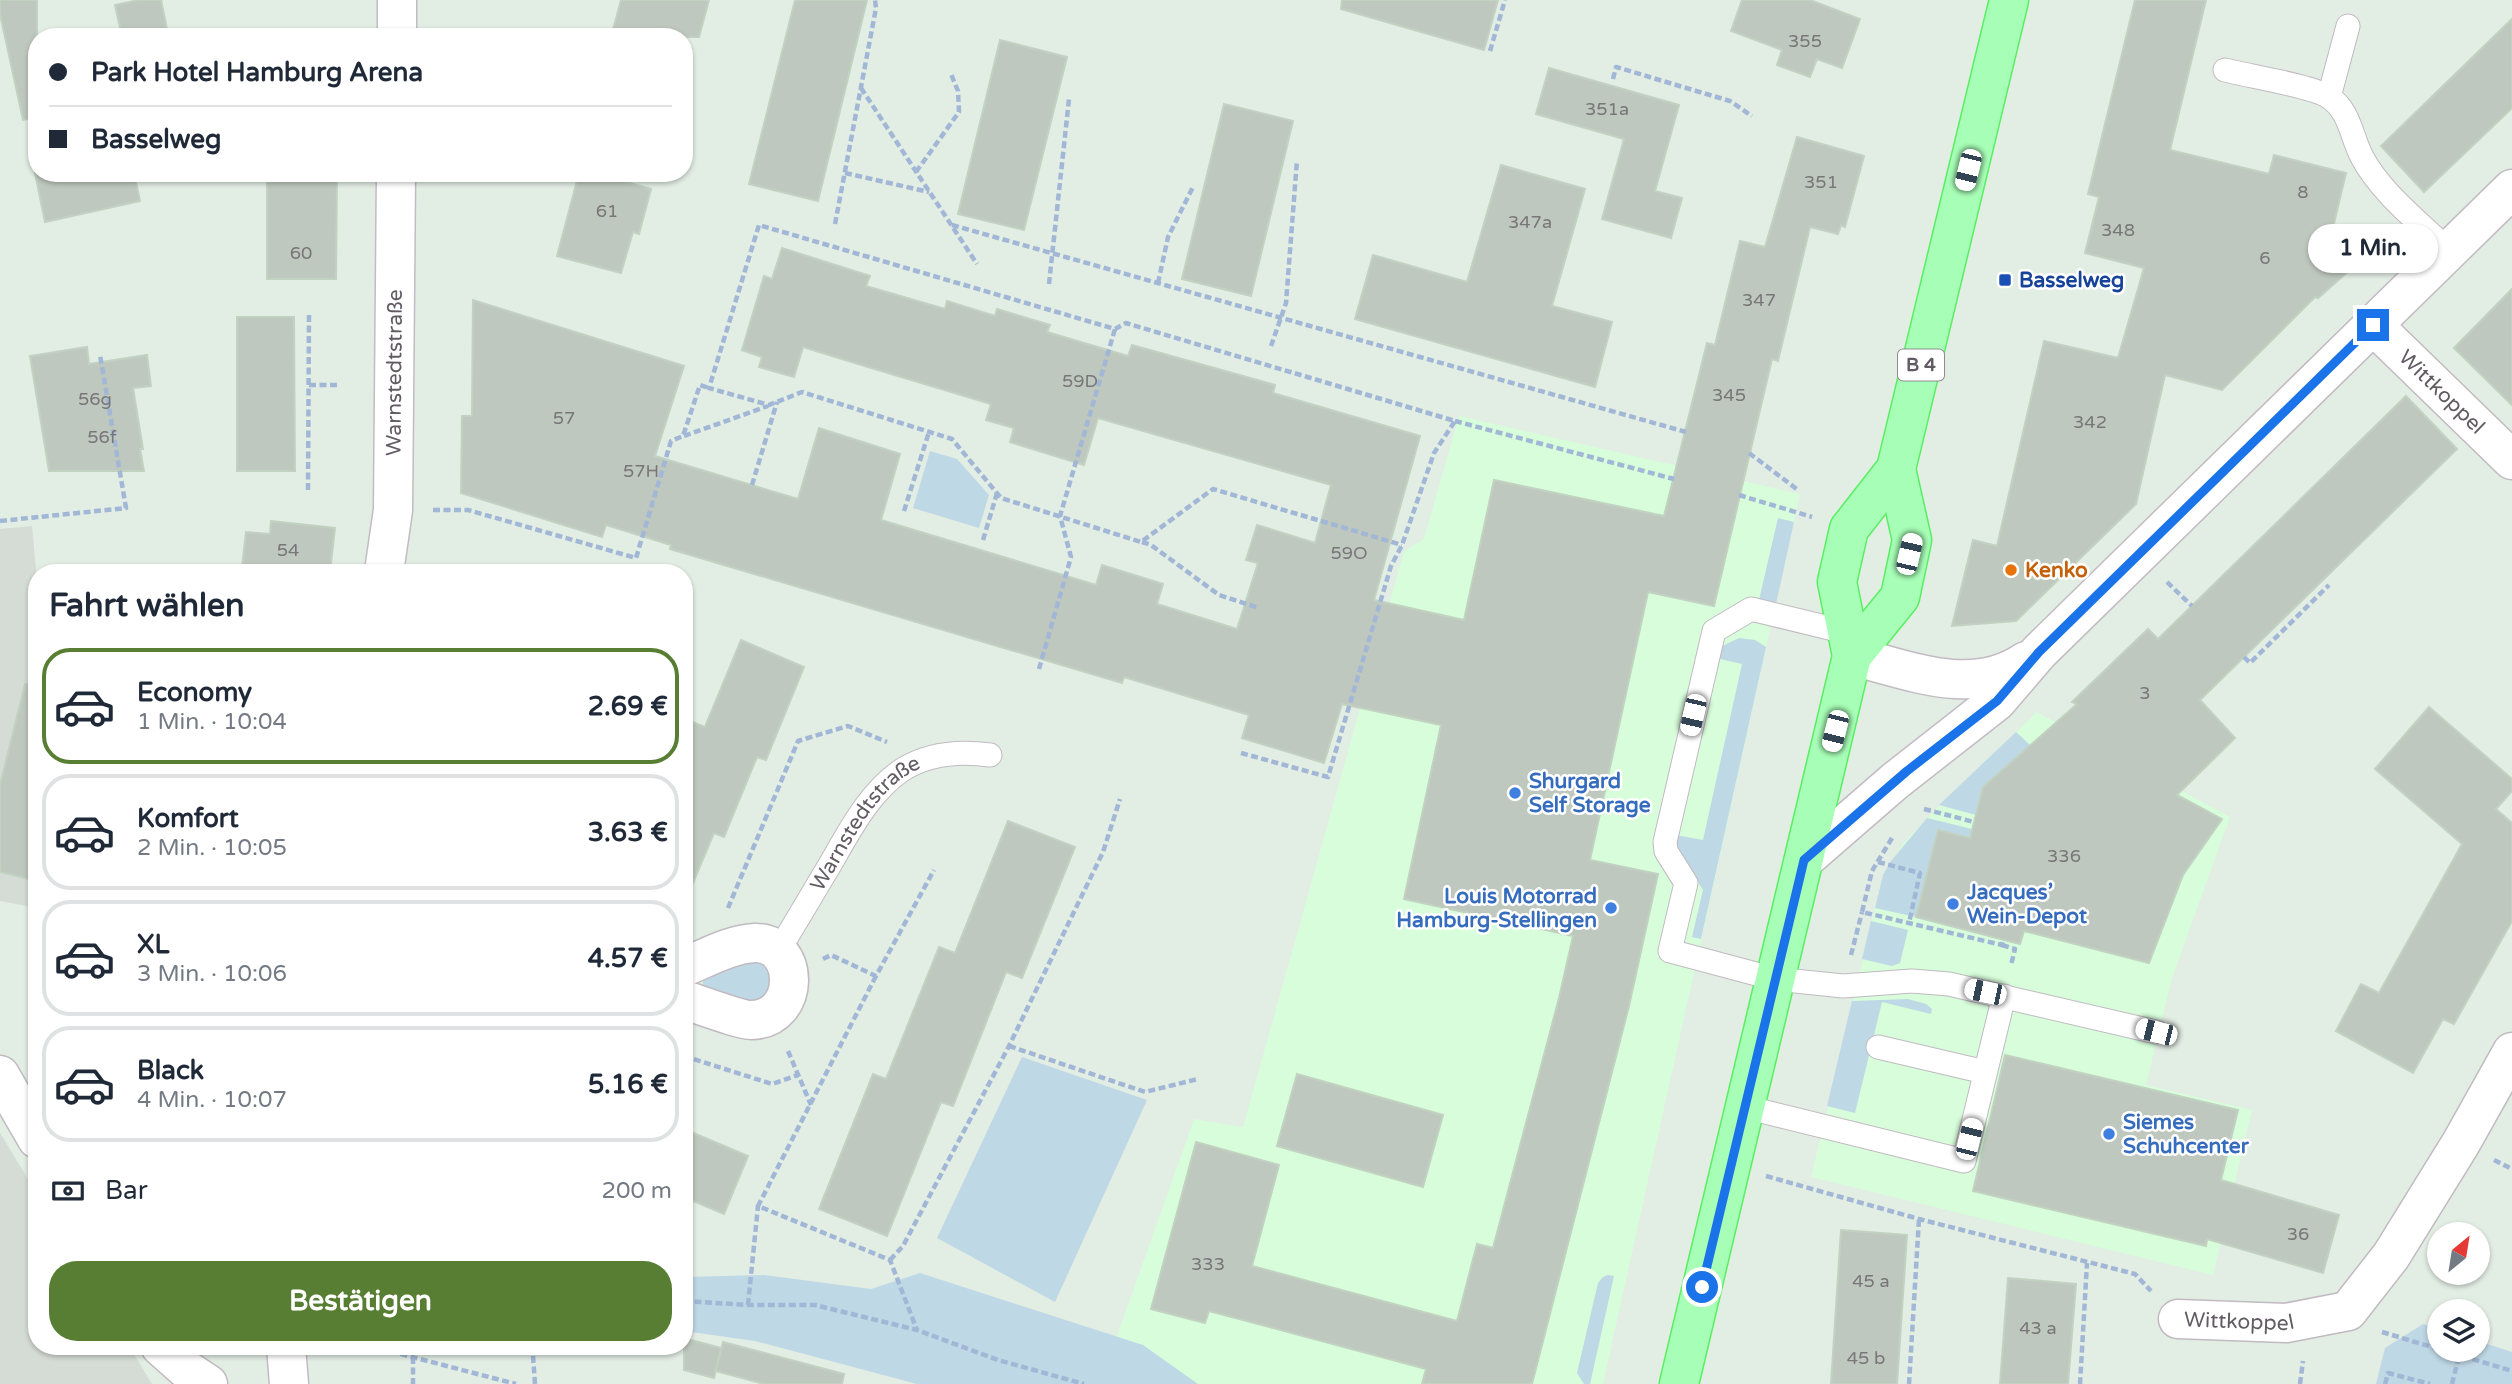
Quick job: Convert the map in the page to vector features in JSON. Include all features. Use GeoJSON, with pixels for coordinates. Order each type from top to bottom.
{"type":"FeatureCollection","features":[{"type":"Feature","properties":{"kind":"main road","name":"B 4"},"geometry":{"type":"LineString","coordinates":[[1849,644],[1900,597],[1912,540],[1896,469],[2009,0]]}},
{"type":"Feature","properties":{"kind":"main road","name":"B 4"},"geometry":{"type":"LineString","coordinates":[[1679,1384],[1804,860],[1849,644],[1836,582],[1849,525],[1896,469]]}},
{"type":"Feature","properties":{"kind":"street","name":"Warnstedtstraße"},"geometry":{"type":"LineString","coordinates":[[385,564],[393,510],[396,182]]}},
{"type":"Feature","properties":{"kind":"street"},"geometry":{"type":"LineString","coordinates":[[1804,860],[1903,774],[1997,701],[2039,652],[2512,189]]}},
{"type":"Feature","properties":{"kind":"street","name":"Wittkoppel"},"geometry":{"type":"LineString","coordinates":[[2373,325],[2512,460]]}},
{"type":"Feature","properties":{"kind":"street"},"geometry":{"type":"LineString","coordinates":[[1849,644],[1931,676],[1972,681],[2004,674],[2039,652]]}},
{"type":"Feature","properties":{"kind":"street"},"geometry":{"type":"LineString","coordinates":[[695,963],[736,945],[759,943],[784,962]]}},
{"type":"Feature","properties":{"kind":"street","name":"Warnstedtstraße"},"geometry":{"type":"LineString","coordinates":[[772,1014],[789,995],[784,962]]}},
{"type":"Feature","properties":{"kind":"street"},"geometry":{"type":"LineString","coordinates":[[693,1003],[751,1020],[772,1014]]}},
{"type":"Feature","properties":{"kind":"street"},"geometry":{"type":"LineString","coordinates":[[2348,1311],[2391,1256],[2461,1143],[2512,1052]]}},
{"type":"Feature","properties":{"kind":"street"},"geometry":{"type":"LineString","coordinates":[[0,1074],[28,1123]]}},
{"type":"Feature","properties":{"kind":"street","name":"Wittkoppel"},"geometry":{"type":"LineString","coordinates":[[2178,1319],[2286,1323],[2348,1311]]}},
{"type":"Feature","properties":{"kind":"street"},"geometry":{"type":"LineString","coordinates":[[170,1355],[208,1384]]}},
{"type":"Feature","properties":{"kind":"street"},"geometry":{"type":"LineString","coordinates":[[287,1355],[289,1384]]}},
{"type":"Feature","properties":{"kind":"lane"},"geometry":{"type":"LineString","coordinates":[[2329,97],[2348,26]]}},
{"type":"Feature","properties":{"kind":"lane"},"geometry":{"type":"LineString","coordinates":[[2225,70],[2329,97],[2343,112],[2361,154],[2380,183],[2449,251]]}},
{"type":"Feature","properties":{"kind":"lane"},"geometry":{"type":"LineString","coordinates":[[1849,644],[1751,609],[1714,631],[1665,842],[1666,851],[1686,883],[1670,951],[1776,979],[1843,986],[1930,982],[2004,996],[2156,1032]]}},
{"type":"Feature","properties":{"kind":"lane","name":"Warnstedtstraße"},"geometry":{"type":"LineString","coordinates":[[784,962],[864,810],[885,783],[926,758],[948,753],[990,755]]}},
{"type":"Feature","properties":{"kind":"lane"},"geometry":{"type":"LineString","coordinates":[[1745,1107],[1964,1161],[2004,996]]}},
{"type":"Feature","properties":{"kind":"lane"},"geometry":{"type":"LineString","coordinates":[[1878,1047],[1985,1072]]}},
{"type":"Feature","properties":{"kind":"path"},"geometry":{"type":"LineString","coordinates":[[835,225],[876,9],[875,0]]}},
{"type":"Feature","properties":{"kind":"path"},"geometry":{"type":"LineString","coordinates":[[1490,51],[1504,0]]}},
{"type":"Feature","properties":{"kind":"path"},"geometry":{"type":"LineString","coordinates":[[348,28],[397,24]]}},
{"type":"Feature","properties":{"kind":"path"},"geometry":{"type":"LineString","coordinates":[[1613,79],[1616,67],[1731,101],[1752,116]]}},
{"type":"Feature","properties":{"kind":"path"},"geometry":{"type":"LineString","coordinates":[[916,172],[958,111],[958,91],[951,74]]}},
{"type":"Feature","properties":{"kind":"path"},"geometry":{"type":"LineString","coordinates":[[860,88],[977,264]]}},
{"type":"Feature","properties":{"kind":"path"},"geometry":{"type":"LineString","coordinates":[[1049,284],[1069,99]]}},
{"type":"Feature","properties":{"kind":"path"},"geometry":{"type":"LineString","coordinates":[[1271,346],[1286,303],[1297,160]]}},
{"type":"Feature","properties":{"kind":"path"},"geometry":{"type":"LineString","coordinates":[[845,173],[930,192]]}},
{"type":"Feature","properties":{"kind":"path"},"geometry":{"type":"LineString","coordinates":[[1158,284],[1168,237],[1193,187]]}},
{"type":"Feature","properties":{"kind":"path"},"geometry":{"type":"LineString","coordinates":[[709,388],[759,225],[1115,329],[1126,323],[1455,421],[1674,479]]}},
{"type":"Feature","properties":{"kind":"path"},"geometry":{"type":"LineString","coordinates":[[952,225],[1686,432]]}},
{"type":"Feature","properties":{"kind":"path"},"geometry":{"type":"LineString","coordinates":[[308,490],[309,314]]}},
{"type":"Feature","properties":{"kind":"path"},"geometry":{"type":"LineString","coordinates":[[1040,669],[1072,557],[1060,516],[1115,329]]}},
{"type":"Feature","properties":{"kind":"path"},"geometry":{"type":"LineString","coordinates":[[0,519],[126,508],[100,355]]}},
{"type":"Feature","properties":{"kind":"path"},"geometry":{"type":"LineString","coordinates":[[309,384],[337,385]]}},
{"type":"Feature","properties":{"kind":"path"},"geometry":{"type":"LineString","coordinates":[[684,436],[700,385],[769,405]]}},
{"type":"Feature","properties":{"kind":"path"},"geometry":{"type":"LineString","coordinates":[[393,510],[468,510],[636,558],[671,441],[802,392],[952,439],[1001,498],[1151,545],[1219,595],[1259,608]]}},
{"type":"Feature","properties":{"kind":"path"},"geometry":{"type":"LineString","coordinates":[[752,485],[778,401]]}},
{"type":"Feature","properties":{"kind":"path"},"geometry":{"type":"LineString","coordinates":[[1241,752],[1328,777],[1391,566],[1402,545],[1434,453],[1455,421]]}},
{"type":"Feature","properties":{"kind":"path"},"geometry":{"type":"LineString","coordinates":[[904,511],[929,432]]}},
{"type":"Feature","properties":{"kind":"path"},"geometry":{"type":"LineString","coordinates":[[1749,453],[1798,490]]}},
{"type":"Feature","properties":{"kind":"path"},"geometry":{"type":"LineString","coordinates":[[1141,542],[1213,489],[1402,545]]}},
{"type":"Feature","properties":{"kind":"path"},"geometry":{"type":"LineString","coordinates":[[983,540],[997,493]]}},
{"type":"Feature","properties":{"kind":"path"},"geometry":{"type":"LineString","coordinates":[[1739,495],[1849,529]]}},
{"type":"Feature","properties":{"kind":"path"},"geometry":{"type":"LineString","coordinates":[[2244,657],[2250,663],[2329,585]]}},
{"type":"Feature","properties":{"kind":"path"},"geometry":{"type":"LineString","coordinates":[[695,963],[797,741],[848,726],[926,758]]}},
{"type":"Feature","properties":{"kind":"path"},"geometry":{"type":"LineString","coordinates":[[890,1260],[903,1246],[1009,1046],[1103,852],[1120,799]]}},
{"type":"Feature","properties":{"kind":"path"},"geometry":{"type":"LineString","coordinates":[[1913,806],[1974,822]]}},
{"type":"Feature","properties":{"kind":"path"},"geometry":{"type":"LineString","coordinates":[[1843,986],[1872,871],[1893,836]]}},
{"type":"Feature","properties":{"kind":"path"},"geometry":{"type":"LineString","coordinates":[[1878,862],[1920,873],[1909,923]]}},
{"type":"Feature","properties":{"kind":"path"},"geometry":{"type":"LineString","coordinates":[[748,1305],[758,1206],[876,976],[934,870]]}},
{"type":"Feature","properties":{"kind":"path"},"geometry":{"type":"LineString","coordinates":[[1862,912],[2002,945],[2003,940]]}},
{"type":"Feature","properties":{"kind":"path"},"geometry":{"type":"LineString","coordinates":[[1946,932],[1948,926]]}},
{"type":"Feature","properties":{"kind":"path"},"geometry":{"type":"LineString","coordinates":[[784,962],[831,955],[876,976]]}},
{"type":"Feature","properties":{"kind":"path"},"geometry":{"type":"LineString","coordinates":[[772,1014],[811,1105]]}},
{"type":"Feature","properties":{"kind":"path"},"geometry":{"type":"LineString","coordinates":[[1009,1046],[1145,1092],[1198,1079]]}},
{"type":"Feature","properties":{"kind":"path"},"geometry":{"type":"LineString","coordinates":[[693,1059],[772,1084],[798,1075]]}},
{"type":"Feature","properties":{"kind":"path","name":"Wittkoppel"},"geometry":{"type":"LineString","coordinates":[[1731,1166],[1919,1219],[2135,1274],[2178,1319]]}},
{"type":"Feature","properties":{"kind":"path"},"geometry":{"type":"LineString","coordinates":[[758,1206],[890,1260],[917,1330]]}},
{"type":"Feature","properties":{"kind":"path"},"geometry":{"type":"LineString","coordinates":[[1909,1384],[1919,1219]]}},
{"type":"Feature","properties":{"kind":"path"},"geometry":{"type":"LineString","coordinates":[[2080,1384],[2087,1263]]}},
{"type":"Feature","properties":{"kind":"path"},"geometry":{"type":"LineString","coordinates":[[693,1302],[815,1305],[917,1330],[998,1360],[1084,1384]]}},
{"type":"Feature","properties":{"kind":"path"},"geometry":{"type":"LineString","coordinates":[[2348,1311],[2358,1325],[2427,1346]]}},
{"type":"Feature","properties":{"kind":"path"},"geometry":{"type":"LineString","coordinates":[[405,1355],[516,1384]]}},
{"type":"Feature","properties":{"kind":"path"},"geometry":{"type":"LineString","coordinates":[[533,1356],[535,1384]]}},
{"type":"Feature","properties":{"kind":"path"},"geometry":{"type":"LineString","coordinates":[[413,1357],[413,1384]]}},
{"type":"Feature","properties":{"kind":"path"},"geometry":{"type":"LineString","coordinates":[[2452,1384],[2458,1362]]}},
{"type":"Feature","properties":{"kind":"path"},"geometry":{"type":"LineString","coordinates":[[2480,1362],[2512,1371]]}},
{"type":"Feature","properties":{"kind":"path"},"geometry":{"type":"LineString","coordinates":[[2385,1384],[2388,1373],[2430,1384]]}},
{"type":"Feature","properties":{"kind":"shaded area"},"geometry":{"type":"Polygon","coordinates":[[[1459,416],[1800,494],[1603,1384],[1100,1384],[1194,1119],[1243,1127],[1404,551],[1424,539],[1459,416]]]}},
{"type":"Feature","properties":{"kind":"shaded area"},"geometry":{"type":"Polygon","coordinates":[[[930,451],[957,459],[989,495],[979,528],[913,508],[930,451]]]}},
{"type":"Feature","properties":{"kind":"shaded area"},"geometry":{"type":"Polygon","coordinates":[[[1778,518],[1794,522],[1776,604],[1759,600],[1778,518]]]}},
{"type":"Feature","properties":{"kind":"shaded area"},"geometry":{"type":"Polygon","coordinates":[[[32,526],[35,564],[28,564],[28,906],[0,901],[0,529],[32,526]]]}},
{"type":"Feature","properties":{"kind":"shaded area"},"geometry":{"type":"Polygon","coordinates":[[[1739,638],[1755,640],[1766,647],[1701,939],[1692,937],[1703,890],[1673,841],[1675,835],[1703,840],[1742,664],[1712,657],[1718,648],[1739,638]]]}},
{"type":"Feature","properties":{"kind":"shaded area"},"geometry":{"type":"Polygon","coordinates":[[[2037,712],[2230,817],[2172,978],[2146,1085],[2252,1110],[2213,1275],[1811,1177],[1883,875],[1903,844],[1927,818],[2037,712]]]}},
{"type":"Feature","properties":{"kind":"shaded area"},"geometry":{"type":"Polygon","coordinates":[[[2016,732],[2030,745],[1983,787],[1976,815],[1939,805],[2016,732]]]}},
{"type":"Feature","properties":{"kind":"shaded area"},"geometry":{"type":"Polygon","coordinates":[[[1927,818],[1972,829],[1970,838],[1938,831],[1916,917],[1875,908],[1883,875],[1891,861],[1927,818]]]}},
{"type":"Feature","properties":{"kind":"shaded area"},"geometry":{"type":"Polygon","coordinates":[[[1871,921],[1908,930],[1900,963],[1892,966],[1862,959],[1871,921]]]}},
{"type":"Feature","properties":{"kind":"shaded area"},"geometry":{"type":"Polygon","coordinates":[[[754,961],[764,965],[770,973],[769,991],[761,998],[735,999],[719,995],[703,986],[703,979],[711,972],[754,961]]]}},
{"type":"Feature","properties":{"kind":"shaded area"},"geometry":{"type":"Polygon","coordinates":[[[1908,999],[1926,1004],[1932,1009],[1931,1014],[1882,1002],[1855,1113],[1827,1106],[1852,1001],[1908,999]]]}},
{"type":"Feature","properties":{"kind":"shaded area"},"geometry":{"type":"Polygon","coordinates":[[[1022,1057],[1147,1100],[1055,1302],[937,1238],[1022,1057]]]}},
{"type":"Feature","properties":{"kind":"shaded area"},"geometry":{"type":"Polygon","coordinates":[[[0,1133],[28,1179],[28,1355],[134,1355],[152,1384],[0,1384],[0,1133]]]}},
{"type":"Feature","properties":{"kind":"shaded area"},"geometry":{"type":"Polygon","coordinates":[[[920,1273],[1143,1345],[1198,1384],[917,1384],[755,1341],[693,1332],[693,1277],[764,1275],[871,1289],[920,1273]]]}},
{"type":"Feature","properties":{"kind":"shaded area"},"geometry":{"type":"Polygon","coordinates":[[[1608,1275],[1614,1276],[1590,1384],[1584,1384],[1577,1373],[1598,1283],[1608,1275]]]}},
{"type":"Feature","properties":{"kind":"shaded area"},"geometry":{"type":"Polygon","coordinates":[[[2423,1324],[2427,1325],[2427,1362],[2490,1362],[2490,1345],[2512,1352],[2512,1384],[2376,1384],[2385,1348],[2423,1324]]]}},
{"type":"Feature","properties":{"kind":"building"},"geometry":{"type":"Polygon","coordinates":[[[0,0],[37,0],[37,28],[28,28],[28,119],[23,120],[0,14],[0,0]]]}},
{"type":"Feature","properties":{"kind":"building"},"geometry":{"type":"Polygon","coordinates":[[[139,0],[161,0],[167,28],[120,28],[115,5],[139,0]]]}},
{"type":"Feature","properties":{"kind":"building"},"geometry":{"type":"Polygon","coordinates":[[[621,0],[709,0],[699,37],[693,37],[693,28],[613,28],[621,0]]]}},
{"type":"Feature","properties":{"kind":"building"},"geometry":{"type":"Polygon","coordinates":[[[795,0],[867,0],[818,201],[749,184],[795,0]]]}},
{"type":"Feature","properties":{"kind":"building"},"geometry":{"type":"Polygon","coordinates":[[[1342,0],[1498,0],[1484,50],[1341,9],[1342,0]]]}},
{"type":"Feature","properties":{"kind":"building"},"geometry":{"type":"Polygon","coordinates":[[[1742,0],[1810,0],[1860,19],[1842,68],[1817,59],[1810,77],[1777,65],[1782,50],[1731,31],[1742,0]]]}},
{"type":"Feature","properties":{"kind":"building"},"geometry":{"type":"Polygon","coordinates":[[[2135,0],[2206,0],[2170,150],[2269,174],[2274,155],[2346,173],[2327,253],[2360,261],[2318,298],[2315,297],[2222,390],[2165,375],[2136,504],[2016,621],[1952,626],[1973,540],[1997,546],[2044,341],[2118,358],[2144,268],[2085,253],[2099,197],[2088,194],[2135,0]]]}},
{"type":"Feature","properties":{"kind":"building"},"geometry":{"type":"Polygon","coordinates":[[[2512,19],[2512,108],[2424,192],[2381,146],[2512,19]]]}},
{"type":"Feature","properties":{"kind":"building"},"geometry":{"type":"Polygon","coordinates":[[[1000,40],[1067,57],[1024,230],[958,214],[1000,40]]]}},
{"type":"Feature","properties":{"kind":"building"},"geometry":{"type":"Polygon","coordinates":[[[1549,68],[1679,105],[1655,191],[1682,198],[1671,238],[1602,219],[1624,139],[1536,114],[1549,68]]]}},
{"type":"Feature","properties":{"kind":"building"},"geometry":{"type":"Polygon","coordinates":[[[1224,104],[1293,121],[1251,296],[1182,279],[1224,104]]]}},
{"type":"Feature","properties":{"kind":"building"},"geometry":{"type":"Polygon","coordinates":[[[1797,137],[1864,156],[1845,227],[1841,225],[1838,234],[1810,227],[1778,361],[1772,359],[1714,606],[1648,592],[1590,860],[1658,874],[1629,1006],[1532,1384],[1422,1384],[1426,1369],[1209,1311],[1205,1323],[1151,1309],[1196,1142],[1279,1165],[1252,1266],[1457,1321],[1477,1244],[1493,1248],[1573,936],[1404,899],[1441,725],[1342,704],[1324,763],[1242,738],[1249,715],[1124,677],[1122,683],[670,549],[671,545],[606,525],[602,537],[461,493],[462,416],[472,416],[473,300],[684,366],[655,456],[798,499],[819,428],[900,454],[881,520],[1096,585],[1102,565],[1163,584],[1157,604],[1237,629],[1258,563],[1246,560],[1257,525],[1315,543],[1331,485],[1098,418],[1084,465],[1010,442],[1014,428],[986,420],[991,404],[803,347],[794,377],[759,367],[762,357],[742,350],[764,276],[772,279],[782,248],[870,276],[866,286],[945,309],[947,301],[995,316],[997,309],[1050,325],[1047,332],[1128,356],[1132,345],[1275,385],[1273,393],[1420,436],[1374,600],[1464,620],[1494,480],[1664,516],[1707,343],[1715,345],[1740,241],[1765,247],[1797,137]]]}},
{"type":"Feature","properties":{"kind":"building"},"geometry":{"type":"Polygon","coordinates":[[[1501,165],[1585,189],[1552,306],[1612,322],[1595,387],[1355,319],[1373,255],[1467,282],[1501,165]]]}},
{"type":"Feature","properties":{"kind":"building"},"geometry":{"type":"Polygon","coordinates":[[[37,182],[136,182],[140,201],[45,222],[37,182]]]}},
{"type":"Feature","properties":{"kind":"building"},"geometry":{"type":"Polygon","coordinates":[[[267,182],[337,182],[336,279],[267,279],[267,182]]]}},
{"type":"Feature","properties":{"kind":"building"},"geometry":{"type":"Polygon","coordinates":[[[577,182],[626,182],[651,189],[639,234],[633,232],[621,273],[557,256],[577,182]]]}},
{"type":"Feature","properties":{"kind":"building"},"geometry":{"type":"Polygon","coordinates":[[[2512,289],[2512,405],[2454,348],[2512,289]]]}},
{"type":"Feature","properties":{"kind":"building"},"geometry":{"type":"Polygon","coordinates":[[[237,317],[294,317],[295,471],[237,471],[237,317]]]}},
{"type":"Feature","properties":{"kind":"building"},"geometry":{"type":"Polygon","coordinates":[[[87,347],[89,364],[147,355],[151,386],[133,388],[144,471],[49,471],[30,356],[87,347]]]}},
{"type":"Feature","properties":{"kind":"building"},"geometry":{"type":"Polygon","coordinates":[[[2406,396],[2457,449],[2200,700],[2235,738],[2177,795],[2222,819],[2183,875],[2149,963],[2024,931],[2020,944],[1916,917],[1938,830],[1970,838],[1983,787],[2077,704],[2072,702],[2148,629],[2158,639],[2406,396]]]}},
{"type":"Feature","properties":{"kind":"building"},"geometry":{"type":"Polygon","coordinates":[[[271,521],[335,528],[331,564],[242,564],[246,532],[270,534],[271,521]]]}},
{"type":"Feature","properties":{"kind":"building"},"geometry":{"type":"Polygon","coordinates":[[[741,640],[804,667],[766,760],[757,757],[724,837],[714,833],[693,883],[693,722],[705,727],[741,640]]]}},
{"type":"Feature","properties":{"kind":"building"},"geometry":{"type":"Polygon","coordinates":[[[25,684],[28,684],[28,879],[0,872],[0,785],[25,684]]]}},
{"type":"Feature","properties":{"kind":"building"},"geometry":{"type":"Polygon","coordinates":[[[2429,707],[2512,779],[2512,791],[2496,809],[2512,823],[2512,921],[2454,1024],[2443,1019],[2413,1073],[2336,1031],[2361,984],[2379,993],[2462,844],[2375,769],[2429,707]]]}},
{"type":"Feature","properties":{"kind":"building"},"geometry":{"type":"Polygon","coordinates":[[[1008,821],[1075,847],[1022,978],[1006,972],[953,1106],[941,1102],[887,1236],[819,1209],[873,1074],[886,1079],[939,947],[955,953],[1008,821]]]}},
{"type":"Feature","properties":{"kind":"building","name":"Siemes Schuhcenter"},"geometry":{"type":"Polygon","coordinates":[[[2005,1055],[2238,1110],[2221,1180],[2339,1215],[2323,1273],[2207,1239],[2206,1246],[1973,1191],[2005,1055]]]}},
{"type":"Feature","properties":{"kind":"building"},"geometry":{"type":"Polygon","coordinates":[[[1297,1074],[1443,1115],[1423,1187],[1277,1146],[1297,1074]]]}},
{"type":"Feature","properties":{"kind":"building"},"geometry":{"type":"Polygon","coordinates":[[[693,1133],[748,1156],[724,1214],[693,1201],[693,1133]]]}},
{"type":"Feature","properties":{"kind":"building"},"geometry":{"type":"Polygon","coordinates":[[[1841,1230],[1907,1235],[1897,1384],[1831,1384],[1841,1230]]]}},
{"type":"Feature","properties":{"kind":"building"},"geometry":{"type":"Polygon","coordinates":[[[2008,1278],[2076,1284],[2068,1384],[2000,1384],[2008,1278]]]}},
{"type":"Feature","properties":{"kind":"building"},"geometry":{"type":"Polygon","coordinates":[[[693,1340],[721,1348],[714,1378],[684,1370],[684,1355],[693,1355],[693,1340]]]}},
{"type":"Feature","properties":{"kind":"building"},"geometry":{"type":"Polygon","coordinates":[[[723,1342],[844,1374],[842,1384],[764,1384],[716,1371],[723,1342]]]}},
{"type":"Feature","properties":{"kind":"place","name":"Basselweg"},"geometry":{"type":"Point","coordinates":[2005,280]}},
{"type":"Feature","properties":{"kind":"place","name":"Kenko"},"geometry":{"type":"Point","coordinates":[2011,570]}},
{"type":"Feature","properties":{"kind":"place","name":"Shurgard Self Storage"},"geometry":{"type":"Point","coordinates":[1515,793]}},
{"type":"Feature","properties":{"kind":"place","name":"Jacques’ Wein-Depot"},"geometry":{"type":"Point","coordinates":[1953,904]}},
{"type":"Feature","properties":{"kind":"place","name":"Louis Motorrad Hamburg-Stellingen"},"geometry":{"type":"Point","coordinates":[1611,908]}},
{"type":"Feature","properties":{"kind":"place","name":"Siemes Schuhcenter"},"geometry":{"type":"Point","coordinates":[2109,1134]}},
{"type":"Feature","properties":{"kind":"route"},"geometry":{"type":"LineString","coordinates":[[1702,1287],[1804,860],[1907,771],[1997,701],[2039,652],[2373,325]]}}]}
